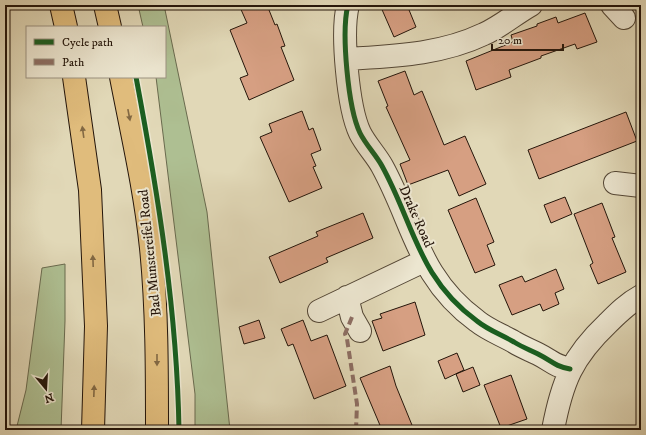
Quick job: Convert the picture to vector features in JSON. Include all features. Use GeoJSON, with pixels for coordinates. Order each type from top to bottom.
{"type":"FeatureCollection","features":[{"type":"Feature","properties":{"kind":"highway"},"geometry":{"type":"LineString","coordinates":[[61,5],[66,26]]}},
{"type":"Feature","properties":{"kind":"highway"},"geometry":{"type":"LineString","coordinates":[[105,5],[110,26]]}},
{"type":"Feature","properties":{"kind":"highway"},"geometry":{"type":"LineString","coordinates":[[74,78],[90,190],[96,326],[93,430]]}},
{"type":"Feature","properties":{"kind":"highway","name":"Bad Munstereifel Road"},"geometry":{"type":"LineString","coordinates":[[121,78],[141,182],[151,247],[157,321],[157,430]]}},
{"type":"Feature","properties":{"kind":"street","name":"Drake Road"},"geometry":{"type":"LineString","coordinates":[[348,5],[345,19],[346,59],[352,100],[360,133],[382,166],[424,261],[438,283],[452,299],[478,322],[539,354],[557,367],[570,370]]}},
{"type":"Feature","properties":{"kind":"street"},"geometry":{"type":"LineString","coordinates":[[346,59],[426,53],[458,45],[485,34],[531,5]]}},
{"type":"Feature","properties":{"kind":"street"},"geometry":{"type":"LineString","coordinates":[[615,183],[641,186]]}},
{"type":"Feature","properties":{"kind":"street","name":"Drake Road"},"geometry":{"type":"LineString","coordinates":[[319,311],[424,261]]}},
{"type":"Feature","properties":{"kind":"street"},"geometry":{"type":"LineString","coordinates":[[553,430],[559,398],[570,370],[582,350],[625,306],[641,296]]}},
{"type":"Feature","properties":{"kind":"street"},"geometry":{"type":"LineString","coordinates":[[347,297],[352,316],[360,331]]}},
{"type":"Feature","properties":{"kind":"green space"},"geometry":{"type":"Polygon","coordinates":[[[138,5],[164,5],[207,212],[230,430],[195,430],[195,394],[156,78],[166,78],[166,26],[143,26],[138,5]]]}},
{"type":"Feature","properties":{"kind":"green space"},"geometry":{"type":"Polygon","coordinates":[[[65,264],[65,321],[61,430],[16,430],[26,390],[42,268],[65,264]]]}},
{"type":"Feature","properties":{"kind":"building"},"geometry":{"type":"Polygon","coordinates":[[[239,5],[267,5],[275,25],[277,24],[285,46],[281,47],[294,80],[249,100],[240,78],[248,75],[230,30],[247,23],[239,5]]]}},
{"type":"Feature","properties":{"kind":"building"},"geometry":{"type":"Polygon","coordinates":[[[380,5],[407,5],[416,27],[394,37],[380,5]]]}},
{"type":"Feature","properties":{"kind":"building"},"geometry":{"type":"Polygon","coordinates":[[[585,13],[597,42],[577,49],[575,44],[541,56],[541,58],[509,70],[511,77],[476,90],[466,61],[513,42],[511,35],[537,26],[537,24],[556,17],[558,23],[585,13]]]}},
{"type":"Feature","properties":{"kind":"building"},"geometry":{"type":"Polygon","coordinates":[[[405,71],[414,95],[422,91],[444,145],[465,136],[486,184],[459,196],[448,170],[408,185],[400,164],[410,160],[386,107],[388,106],[378,81],[405,71]]]}},
{"type":"Feature","properties":{"kind":"building"},"geometry":{"type":"Polygon","coordinates":[[[302,111],[309,130],[313,128],[321,150],[311,154],[316,166],[313,167],[322,188],[289,202],[260,137],[272,132],[269,124],[302,111]]]}},
{"type":"Feature","properties":{"kind":"building"},"geometry":{"type":"Polygon","coordinates":[[[626,112],[637,141],[539,179],[528,150],[626,112]]]}},
{"type":"Feature","properties":{"kind":"building"},"geometry":{"type":"Polygon","coordinates":[[[565,197],[572,214],[551,223],[544,205],[565,197]]]}},
{"type":"Feature","properties":{"kind":"building"},"geometry":{"type":"Polygon","coordinates":[[[476,198],[494,242],[487,245],[495,265],[475,273],[448,210],[476,198]]]}},
{"type":"Feature","properties":{"kind":"building"},"geometry":{"type":"Polygon","coordinates":[[[602,203],[615,237],[612,238],[626,272],[598,284],[590,265],[593,263],[574,214],[602,203]]]}},
{"type":"Feature","properties":{"kind":"building"},"geometry":{"type":"Polygon","coordinates":[[[363,213],[373,238],[326,258],[328,262],[280,283],[269,257],[318,236],[316,232],[363,213]]]}},
{"type":"Feature","properties":{"kind":"building"},"geometry":{"type":"Polygon","coordinates":[[[556,269],[564,289],[555,293],[559,304],[543,311],[540,304],[512,315],[499,285],[522,276],[525,282],[556,269]]]}},
{"type":"Feature","properties":{"kind":"building"},"geometry":{"type":"Polygon","coordinates":[[[415,302],[425,335],[383,351],[372,321],[382,318],[380,314],[415,302]]]}},
{"type":"Feature","properties":{"kind":"building"},"geometry":{"type":"Polygon","coordinates":[[[259,320],[265,338],[244,344],[239,327],[259,320]]]}},
{"type":"Feature","properties":{"kind":"building"},"geometry":{"type":"Polygon","coordinates":[[[303,320],[311,341],[327,335],[346,386],[314,399],[293,344],[288,346],[281,329],[303,320]]]}},
{"type":"Feature","properties":{"kind":"building"},"geometry":{"type":"Polygon","coordinates":[[[457,353],[464,370],[445,379],[438,361],[457,353]]]}},
{"type":"Feature","properties":{"kind":"building"},"geometry":{"type":"Polygon","coordinates":[[[390,366],[396,386],[414,430],[382,430],[360,378],[390,366]]]}},
{"type":"Feature","properties":{"kind":"building"},"geometry":{"type":"Polygon","coordinates":[[[473,367],[480,385],[463,392],[456,374],[473,367]]]}},
{"type":"Feature","properties":{"kind":"building"},"geometry":{"type":"Polygon","coordinates":[[[511,375],[527,419],[501,428],[484,385],[511,375]]]}},
{"type":"Feature","properties":{"kind":"marked path"},"geometry":{"type":"LineString","coordinates":[[352,317],[345,334],[357,404],[356,430]]}},
{"type":"Feature","properties":{"kind":"cycle path"},"geometry":{"type":"LineString","coordinates":[[348,5],[345,33],[347,70],[349,89],[356,121],[362,137],[380,162],[393,188],[419,249],[429,268],[442,287],[457,304],[481,324],[557,365],[570,369]]}},
{"type":"Feature","properties":{"kind":"cycle path"},"geometry":{"type":"LineString","coordinates":[[136,78],[152,165],[165,253],[175,341],[179,430]]}}]}
